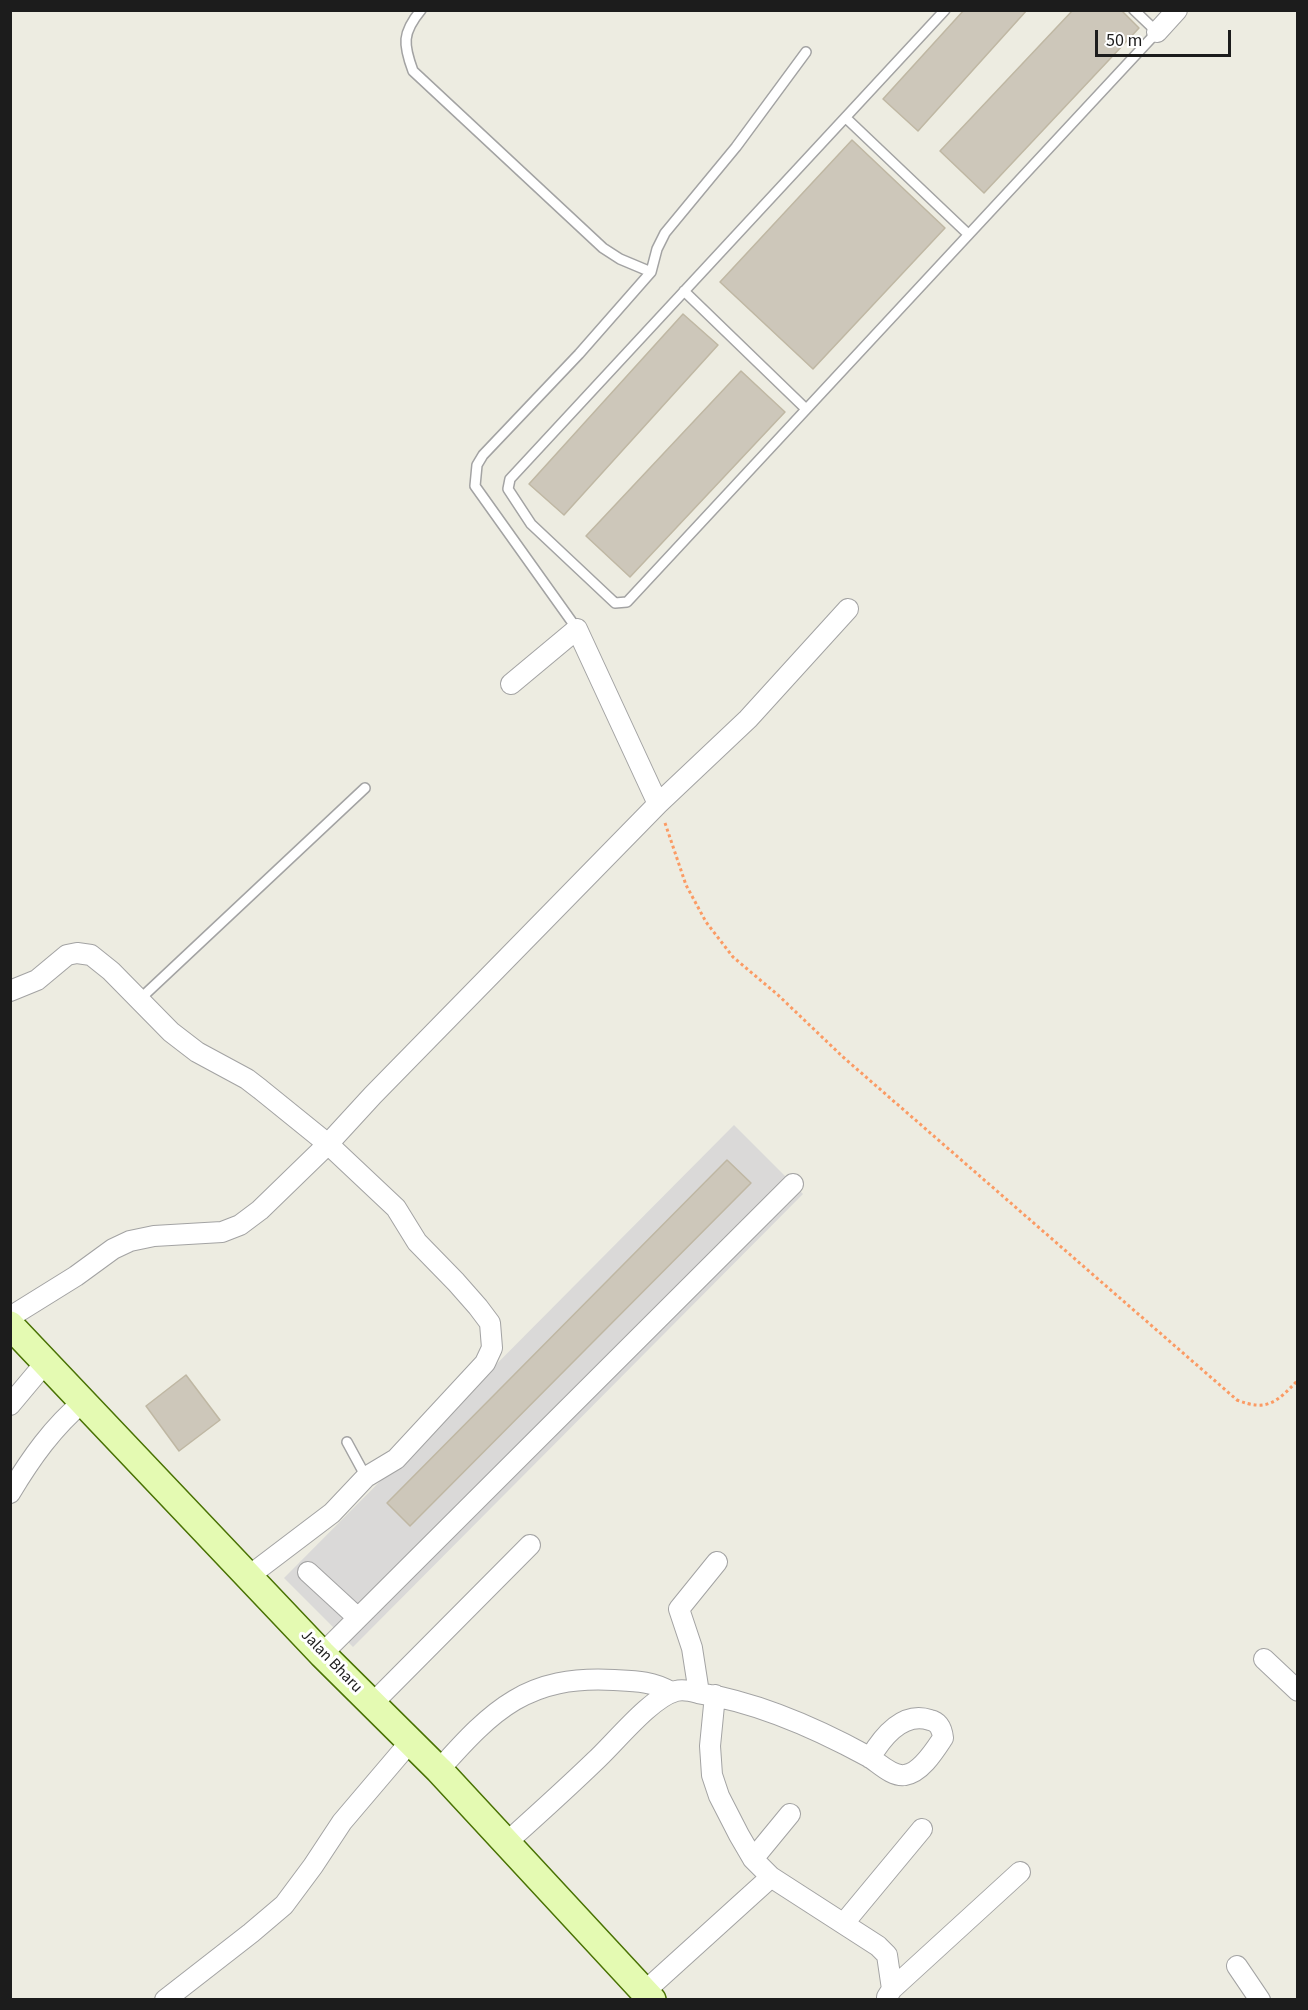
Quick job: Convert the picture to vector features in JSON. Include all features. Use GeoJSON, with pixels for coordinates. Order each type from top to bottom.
{"type":"FeatureCollection","features":[{"type":"Feature","properties":{"kind":"main road","name":"Jalan Bharu"},"geometry":{"type":"LineString","coordinates":[[10,1325],[322,1654],[439,1770],[648,1996]]}},
{"type":"Feature","properties":{"kind":"street"},"geometry":{"type":"LineString","coordinates":[[1157,32],[1177,10]]}},
{"type":"Feature","properties":{"kind":"street"},"geometry":{"type":"LineString","coordinates":[[10,1317],[76,1276],[113,1249],[130,1241],[154,1236],[222,1232],[240,1225],[260,1210],[328,1144],[373,1095],[658,804],[748,719],[848,609]]}},
{"type":"Feature","properties":{"kind":"street"},"geometry":{"type":"LineString","coordinates":[[511,684],[577,629],[658,804]]}},
{"type":"Feature","properties":{"kind":"street"},"geometry":{"type":"LineString","coordinates":[[10,991],[37,980],[67,955],[76,953],[91,955],[111,971],[171,1032],[216,1064],[247,1079],[328,1144],[396,1208],[417,1242],[478,1306],[490,1323],[492,1348],[485,1363],[396,1459],[366,1476],[332,1513],[249,1576]]}},
{"type":"Feature","properties":{"kind":"street"},"geometry":{"type":"LineString","coordinates":[[322,1654],[793,1184]]}},
{"type":"Feature","properties":{"kind":"street"},"geometry":{"type":"LineString","coordinates":[[10,1405],[46,1362]]}},
{"type":"Feature","properties":{"kind":"street"},"geometry":{"type":"LineString","coordinates":[[10,1493],[47,1437],[84,1401]]}},
{"type":"Feature","properties":{"kind":"street"},"geometry":{"type":"LineString","coordinates":[[372,1704],[530,1545]]}},
{"type":"Feature","properties":{"kind":"street"},"geometry":{"type":"LineString","coordinates":[[717,1562],[679,1609],[707,1694],[712,1775],[719,1796],[753,1858],[771,1877],[844,1923],[878,1946],[887,1955],[889,1994]]}},
{"type":"Feature","properties":{"kind":"street"},"geometry":{"type":"LineString","coordinates":[[308,1572],[358,1618]]}},
{"type":"Feature","properties":{"kind":"street"},"geometry":{"type":"LineString","coordinates":[[1264,1659],[1298,1691]]}},
{"type":"Feature","properties":{"kind":"street"},"geometry":{"type":"LineString","coordinates":[[439,1770],[484,1721],[506,1704],[533,1691],[562,1682],[588,1678],[652,1683],[671,1692]]}},
{"type":"Feature","properties":{"kind":"street"},"geometry":{"type":"LineString","coordinates":[[506,1843],[638,1718],[671,1692],[679,1689],[764,1709],[801,1723],[870,1758]]}},
{"type":"Feature","properties":{"kind":"street"},"geometry":{"type":"LineString","coordinates":[[165,2000],[284,1905],[342,1822],[410,1742]]}},
{"type":"Feature","properties":{"kind":"street"},"geometry":{"type":"LineString","coordinates":[[753,1858],[790,1814]]}},
{"type":"Feature","properties":{"kind":"street"},"geometry":{"type":"LineString","coordinates":[[844,1923],[922,1829]]}},
{"type":"Feature","properties":{"kind":"street"},"geometry":{"type":"LineString","coordinates":[[889,1994],[1020,1872]]}},
{"type":"Feature","properties":{"kind":"street"},"geometry":{"type":"LineString","coordinates":[[648,1996],[771,1877]]}},
{"type":"Feature","properties":{"kind":"street"},"geometry":{"type":"LineString","coordinates":[[1237,1966],[1260,2000]]}},
{"type":"Feature","properties":{"kind":"lane"},"geometry":{"type":"LineString","coordinates":[[421,10],[411,23],[406,36],[406,52],[413,71],[603,248],[620,259],[651,272]]}},
{"type":"Feature","properties":{"kind":"lane"},"geometry":{"type":"LineString","coordinates":[[945,10],[510,480],[508,489],[531,524],[615,603],[627,602],[1157,32],[1134,10]]}},
{"type":"Feature","properties":{"kind":"lane"},"geometry":{"type":"LineString","coordinates":[[577,629],[475,486],[477,465],[483,455],[579,354],[651,272],[657,249],[665,233],[736,147],[806,52]]}},
{"type":"Feature","properties":{"kind":"lane"},"geometry":{"type":"LineString","coordinates":[[846,118],[968,234]]}},
{"type":"Feature","properties":{"kind":"lane"},"geometry":{"type":"LineString","coordinates":[[684,291],[806,409]]}},
{"type":"Feature","properties":{"kind":"lane"},"geometry":{"type":"LineString","coordinates":[[140,999],[365,788]]}},
{"type":"Feature","properties":{"kind":"lane"},"geometry":{"type":"LineString","coordinates":[[347,1442],[366,1476]]}},
{"type":"Feature","properties":{"kind":"path"},"geometry":{"type":"LineString","coordinates":[[658,804],[686,885],[706,922],[733,957],[778,995],[843,1057],[1237,1400],[1251,1406],[1263,1406],[1280,1399],[1298,1380]]}},
{"type":"Feature","properties":{"kind":"shaded area"},"geometry":{"type":"Polygon","coordinates":[[[734,1125],[803,1194],[353,1647],[284,1578],[734,1125]]]}},
{"type":"Feature","properties":{"kind":"building"},"geometry":{"type":"Polygon","coordinates":[[[964,10],[1027,10],[918,131],[883,99],[964,10]]]}},
{"type":"Feature","properties":{"kind":"building"},"geometry":{"type":"Polygon","coordinates":[[[1073,10],[1121,10],[1139,28],[984,193],[940,151],[1073,10]]]}},
{"type":"Feature","properties":{"kind":"building"},"geometry":{"type":"Polygon","coordinates":[[[852,140],[945,228],[813,369],[720,282],[852,140]]]}},
{"type":"Feature","properties":{"kind":"building"},"geometry":{"type":"Polygon","coordinates":[[[683,314],[718,345],[564,515],[529,484],[683,314]]]}},
{"type":"Feature","properties":{"kind":"building"},"geometry":{"type":"Polygon","coordinates":[[[741,371],[785,412],[630,577],[586,536],[741,371]]]}},
{"type":"Feature","properties":{"kind":"building"},"geometry":{"type":"Polygon","coordinates":[[[727,1160],[751,1183],[410,1526],[387,1503],[727,1160]]]}},
{"type":"Feature","properties":{"kind":"building"},"geometry":{"type":"Polygon","coordinates":[[[186,1375],[220,1420],[179,1451],[146,1406],[186,1375]]]}}]}
